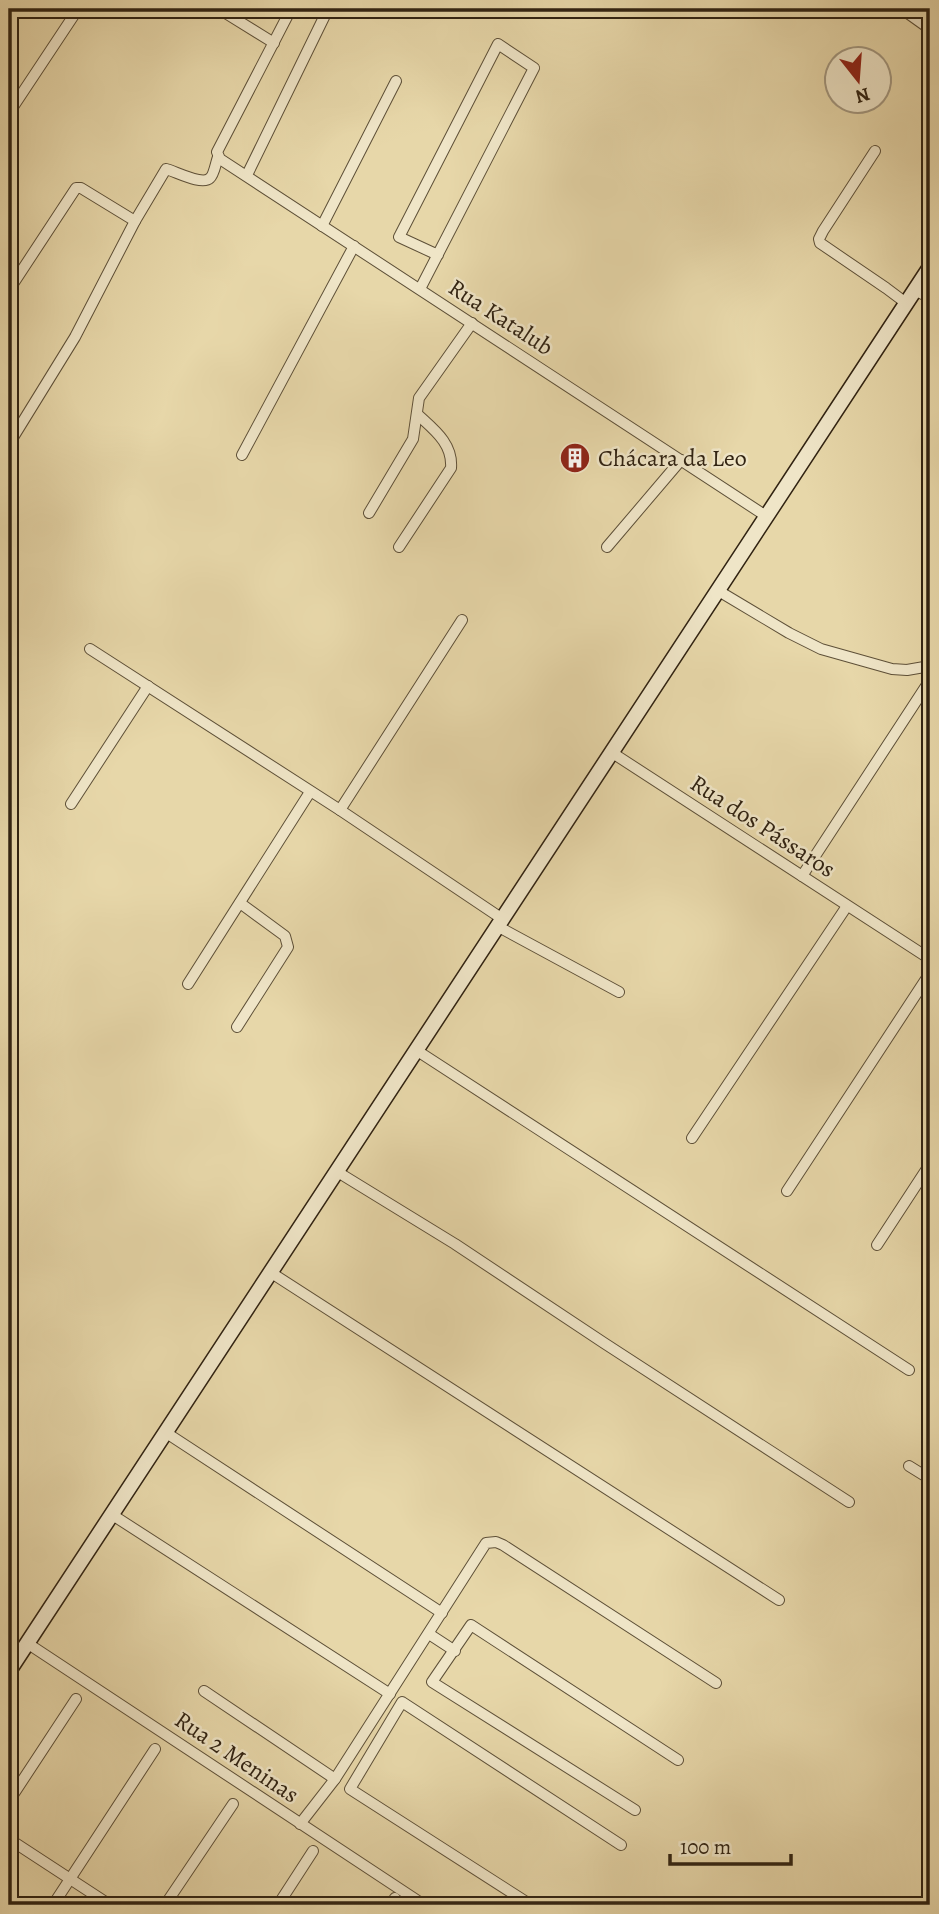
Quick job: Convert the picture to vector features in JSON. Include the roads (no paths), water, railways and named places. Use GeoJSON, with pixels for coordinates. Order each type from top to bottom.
{"type":"FeatureCollection","features":[{"type":"Feature","properties":{"kind":"main road"},"geometry":{"type":"LineString","coordinates":[[9,1671],[930,267]]}},
{"type":"Feature","properties":{"kind":"street"},"geometry":{"type":"LineString","coordinates":[[9,113],[78,9]]}},
{"type":"Feature","properties":{"kind":"street"},"geometry":{"type":"LineString","coordinates":[[219,9],[274,43]]}},
{"type":"Feature","properties":{"kind":"street"},"geometry":{"type":"LineString","coordinates":[[9,444],[75,337],[135,221],[166,169],[195,179],[210,178],[218,155],[291,9]]}},
{"type":"Feature","properties":{"kind":"street"},"geometry":{"type":"LineString","coordinates":[[247,176],[328,9]]}},
{"type":"Feature","properties":{"kind":"street"},"geometry":{"type":"LineString","coordinates":[[902,9],[930,29]]}},
{"type":"Feature","properties":{"kind":"street"},"geometry":{"type":"LineString","coordinates":[[420,289],[438,255],[534,68],[498,44],[399,237],[438,255]]}},
{"type":"Feature","properties":{"kind":"street"},"geometry":{"type":"LineString","coordinates":[[322,226],[396,81]]}},
{"type":"Feature","properties":{"kind":"street"},"geometry":{"type":"LineString","coordinates":[[875,151],[819,239],[820,243],[906,303]]}},
{"type":"Feature","properties":{"kind":"street","name":"Rua Katalub"},"geometry":{"type":"LineString","coordinates":[[218,155],[223,162],[766,516]]}},
{"type":"Feature","properties":{"kind":"street"},"geometry":{"type":"LineString","coordinates":[[9,290],[76,188],[81,188],[135,221]]}},
{"type":"Feature","properties":{"kind":"street"},"geometry":{"type":"LineString","coordinates":[[242,455],[354,246]]}},
{"type":"Feature","properties":{"kind":"street"},"geometry":{"type":"LineString","coordinates":[[915,290],[930,298]]}},
{"type":"Feature","properties":{"kind":"street"},"geometry":{"type":"LineString","coordinates":[[369,513],[413,439],[419,398],[471,323]]}},
{"type":"Feature","properties":{"kind":"street"},"geometry":{"type":"LineString","coordinates":[[399,547],[452,468],[445,441],[417,414]]}},
{"type":"Feature","properties":{"kind":"street"},"geometry":{"type":"LineString","coordinates":[[607,547],[681,460]]}},
{"type":"Feature","properties":{"kind":"street"},"geometry":{"type":"LineString","coordinates":[[717,590],[821,649],[892,669],[907,670],[930,666]]}},
{"type":"Feature","properties":{"kind":"street"},"geometry":{"type":"LineString","coordinates":[[340,810],[462,620]]}},
{"type":"Feature","properties":{"kind":"street"},"geometry":{"type":"LineString","coordinates":[[90,649],[340,810],[499,922],[619,992]]}},
{"type":"Feature","properties":{"kind":"street"},"geometry":{"type":"LineString","coordinates":[[802,876],[930,680]]}},
{"type":"Feature","properties":{"kind":"street"},"geometry":{"type":"LineString","coordinates":[[71,804],[148,686]]}},
{"type":"Feature","properties":{"kind":"street","name":"Rua dos Pássaros"},"geometry":{"type":"LineString","coordinates":[[611,752],[930,959]]}},
{"type":"Feature","properties":{"kind":"street"},"geometry":{"type":"LineString","coordinates":[[188,984],[310,792]]}},
{"type":"Feature","properties":{"kind":"street"},"geometry":{"type":"LineString","coordinates":[[236,1027],[288,947],[285,936],[240,903]]}},
{"type":"Feature","properties":{"kind":"street"},"geometry":{"type":"LineString","coordinates":[[692,1138],[847,906]]}},
{"type":"Feature","properties":{"kind":"street"},"geometry":{"type":"LineString","coordinates":[[787,1191],[930,973]]}},
{"type":"Feature","properties":{"kind":"street"},"geometry":{"type":"LineString","coordinates":[[416,1050],[909,1370]]}},
{"type":"Feature","properties":{"kind":"street"},"geometry":{"type":"LineString","coordinates":[[877,1245],[930,1164]]}},
{"type":"Feature","properties":{"kind":"street"},"geometry":{"type":"LineString","coordinates":[[336,1171],[455,1244],[849,1502]]}},
{"type":"Feature","properties":{"kind":"street"},"geometry":{"type":"LineString","coordinates":[[270,1272],[779,1600]]}},
{"type":"Feature","properties":{"kind":"street"},"geometry":{"type":"LineString","coordinates":[[165,1432],[442,1613]]}},
{"type":"Feature","properties":{"kind":"street"},"geometry":{"type":"LineString","coordinates":[[909,1466],[930,1479]]}},
{"type":"Feature","properties":{"kind":"street"},"geometry":{"type":"LineString","coordinates":[[111,1514],[390,1694]]}},
{"type":"Feature","properties":{"kind":"street"},"geometry":{"type":"LineString","coordinates":[[300,1824],[337,1775],[486,1543],[496,1542],[716,1683]]}},
{"type":"Feature","properties":{"kind":"street"},"geometry":{"type":"LineString","coordinates":[[635,1810],[432,1682],[471,1625],[678,1759]]}},
{"type":"Feature","properties":{"kind":"street"},"geometry":{"type":"LineString","coordinates":[[429,1634],[455,1651]]}},
{"type":"Feature","properties":{"kind":"street","name":"Rua 2 Meninas"},"geometry":{"type":"LineString","coordinates":[[27,1643],[424,1905]]}},
{"type":"Feature","properties":{"kind":"street"},"geometry":{"type":"LineString","coordinates":[[204,1691],[337,1775],[355,1781]]}},
{"type":"Feature","properties":{"kind":"street"},"geometry":{"type":"LineString","coordinates":[[9,1801],[76,1699]]}},
{"type":"Feature","properties":{"kind":"street"},"geometry":{"type":"LineString","coordinates":[[531,1905],[350,1788],[402,1702],[621,1845]]}},
{"type":"Feature","properties":{"kind":"street"},"geometry":{"type":"LineString","coordinates":[[53,1905],[155,1748]]}},
{"type":"Feature","properties":{"kind":"street"},"geometry":{"type":"LineString","coordinates":[[165,1905],[233,1804]]}},
{"type":"Feature","properties":{"kind":"street"},"geometry":{"type":"LineString","coordinates":[[9,1839],[110,1905]]}},
{"type":"Feature","properties":{"kind":"street"},"geometry":{"type":"LineString","coordinates":[[278,1905],[313,1851]]}},
{"type":"Feature","properties":{"kind":"place","name":"Chácara da Leo"},"geometry":{"type":"Point","coordinates":[575,458]}}]}
